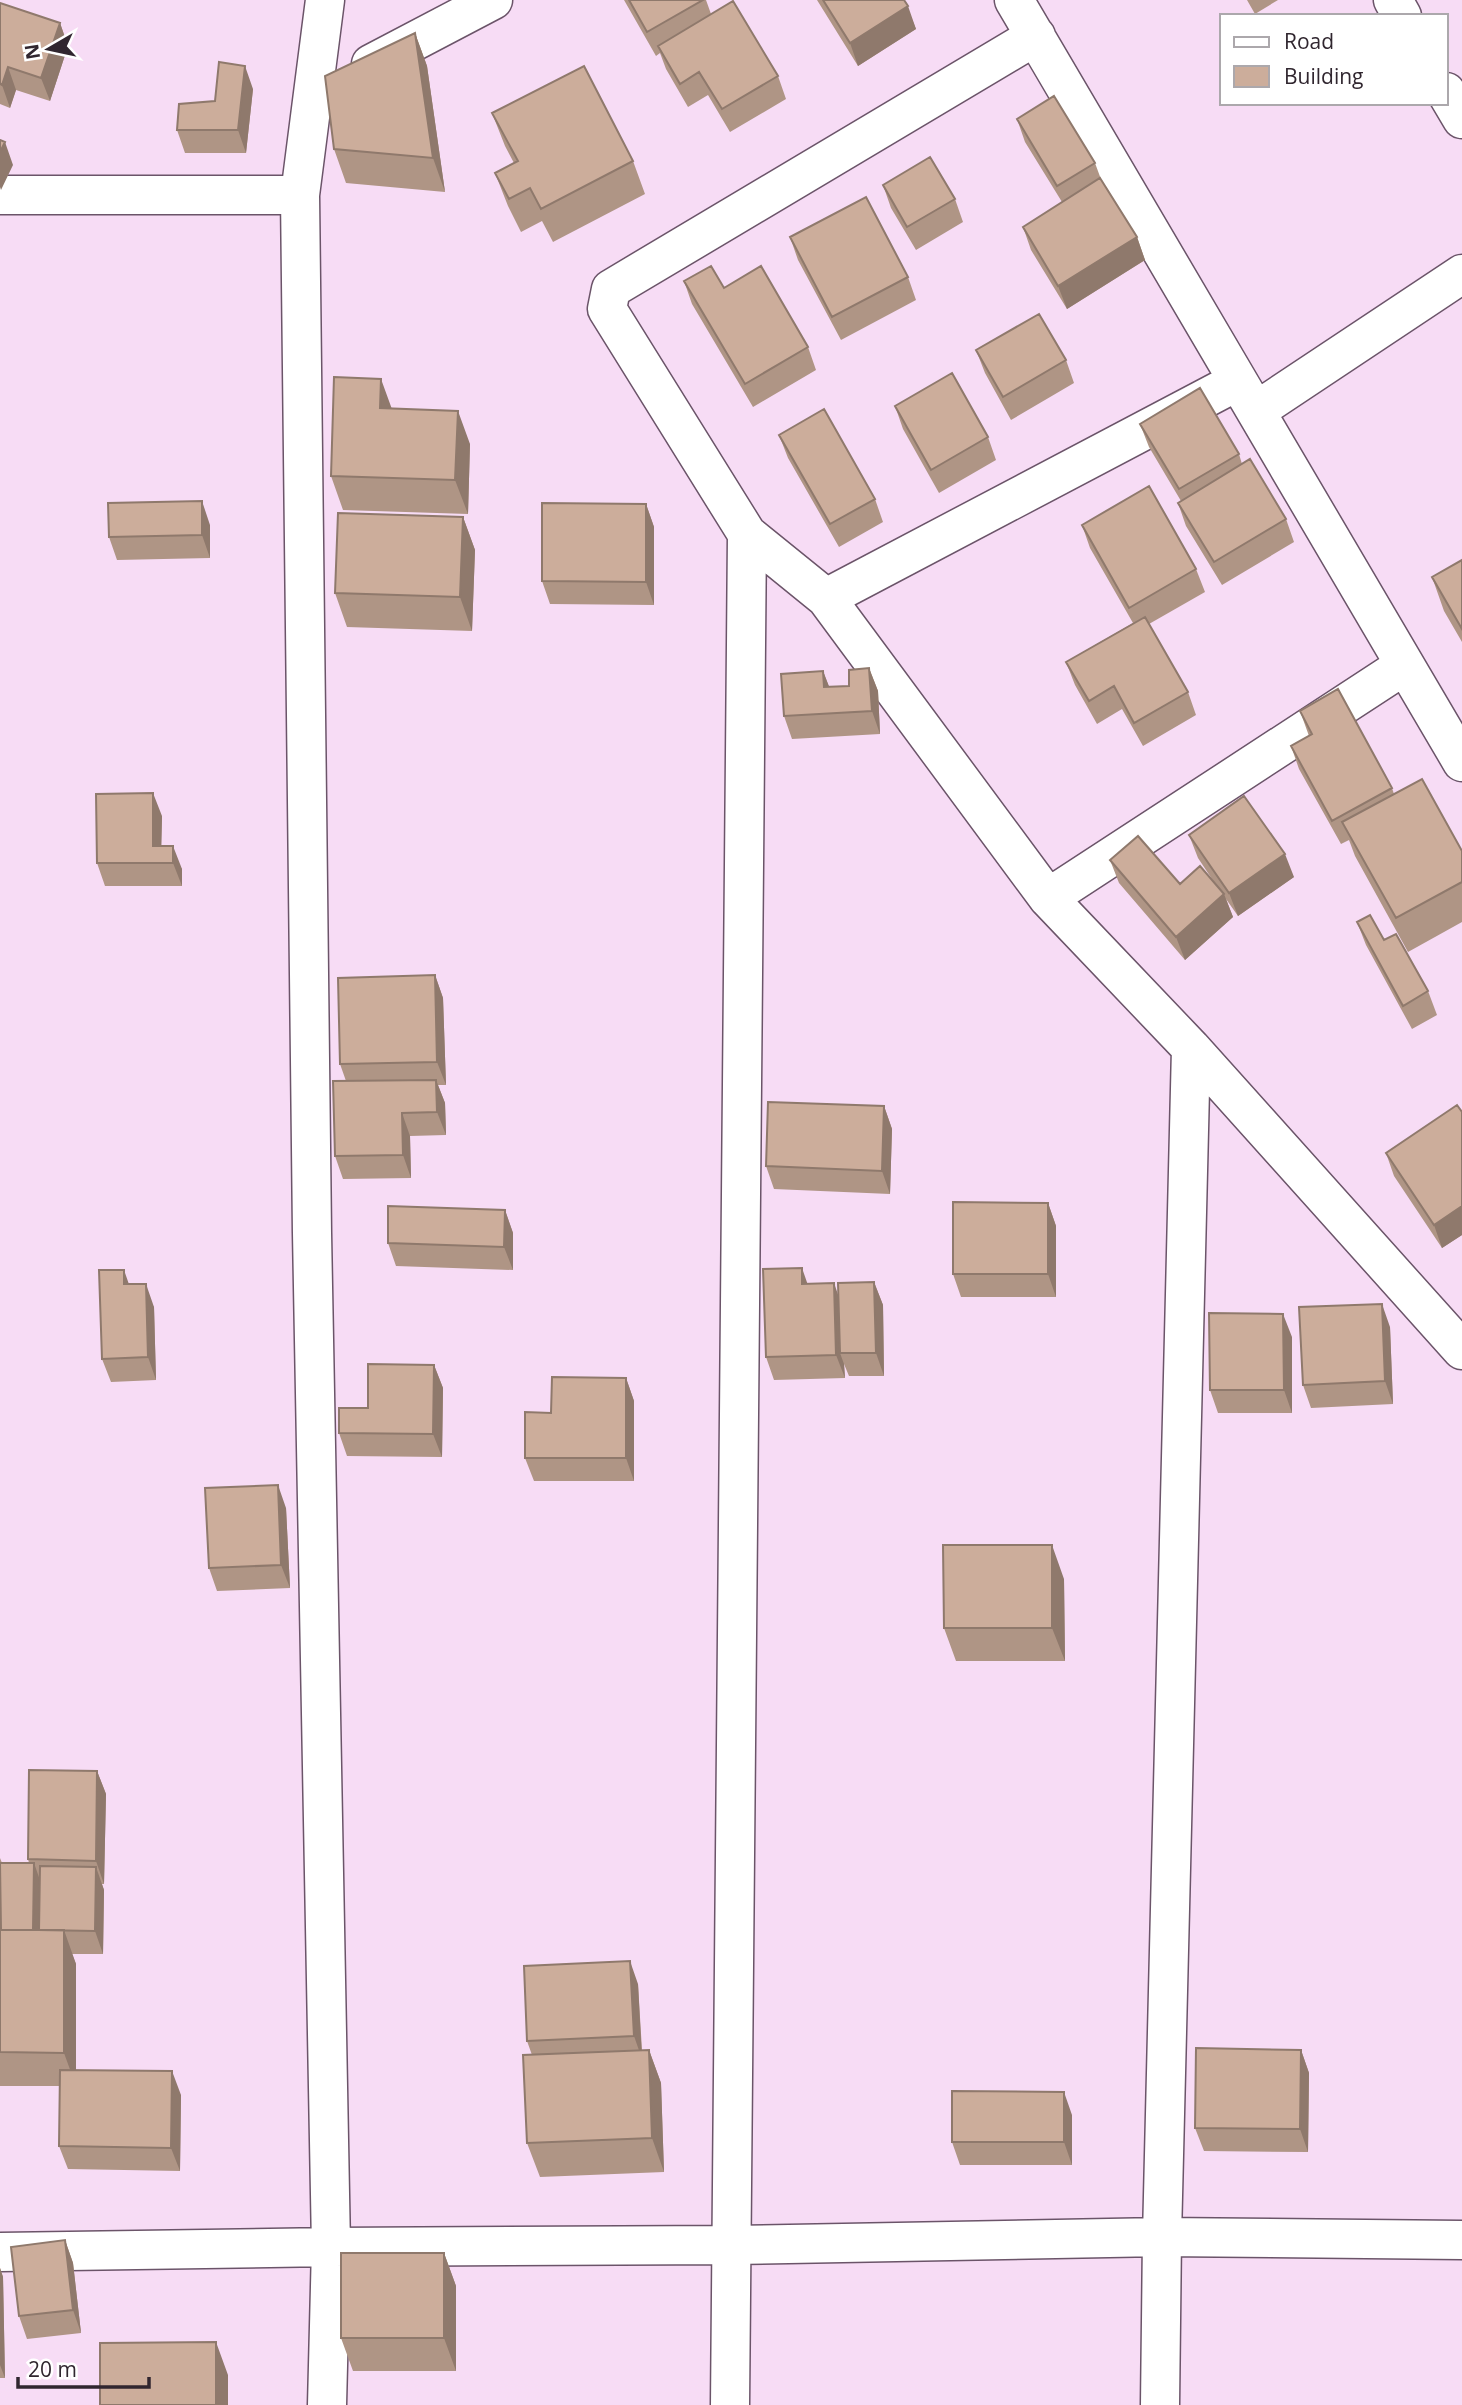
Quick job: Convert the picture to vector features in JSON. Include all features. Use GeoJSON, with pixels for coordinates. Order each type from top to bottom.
{"type":"FeatureCollection","features":[{"type":"Feature","properties":{"kind":"street"},"geometry":{"type":"LineString","coordinates":[[325,0],[300,195],[312,1247],[331,2247],[327,2405]]}},
{"type":"Feature","properties":{"kind":"street"},"geometry":{"type":"LineString","coordinates":[[315,94],[493,0]]}},
{"type":"Feature","properties":{"kind":"street"},"geometry":{"type":"LineString","coordinates":[[1014,0],[1462,762]]}},
{"type":"Feature","properties":{"kind":"street"},"geometry":{"type":"LineString","coordinates":[[1036,36],[611,289],[607,309],[747,534],[826,598],[1048,898],[1191,1048],[1462,1350]]}},
{"type":"Feature","properties":{"kind":"street"},"geometry":{"type":"LineString","coordinates":[[1448,95],[1462,119]]}},
{"type":"Feature","properties":{"kind":"street"},"geometry":{"type":"LineString","coordinates":[[0,195],[300,195]]}},
{"type":"Feature","properties":{"kind":"street"},"geometry":{"type":"LineString","coordinates":[[826,598],[1247,396],[1462,274]]}},
{"type":"Feature","properties":{"kind":"street"},"geometry":{"type":"LineString","coordinates":[[730,2405],[747,534]]}},
{"type":"Feature","properties":{"kind":"street"},"geometry":{"type":"LineString","coordinates":[[1048,898],[1405,665]]}},
{"type":"Feature","properties":{"kind":"street"},"geometry":{"type":"LineString","coordinates":[[1160,2405],[1191,1048]]}},
{"type":"Feature","properties":{"kind":"street"},"geometry":{"type":"LineString","coordinates":[[0,2252],[732,2245],[1162,2237],[1462,2240]]}},
{"type":"Feature","properties":{"kind":"building"},"geometry":{"type":"Polygon","coordinates":[[[629,0],[703,0],[647,32],[629,0]]]}},
{"type":"Feature","properties":{"kind":"building"},"geometry":{"type":"Polygon","coordinates":[[[823,0],[904,0],[908,6],[850,43],[823,0]]]}},
{"type":"Feature","properties":{"kind":"building"},"geometry":{"type":"Polygon","coordinates":[[[733,1],[778,76],[722,109],[699,72],[680,84],[658,46],[733,1]]]}},
{"type":"Feature","properties":{"kind":"building"},"geometry":{"type":"Polygon","coordinates":[[[0,3],[60,23],[41,78],[8,67],[2,85],[0,84],[0,3]]]}},
{"type":"Feature","properties":{"kind":"building"},"geometry":{"type":"Polygon","coordinates":[[[415,33],[433,158],[334,149],[325,76],[415,33]]]}},
{"type":"Feature","properties":{"kind":"building"},"geometry":{"type":"Polygon","coordinates":[[[219,62],[245,66],[238,130],[177,130],[179,104],[215,101],[219,62]]]}},
{"type":"Feature","properties":{"kind":"building"},"geometry":{"type":"Polygon","coordinates":[[[584,66],[633,161],[541,209],[530,188],[509,199],[495,173],[518,161],[492,113],[584,66]]]}},
{"type":"Feature","properties":{"kind":"building"},"geometry":{"type":"Polygon","coordinates":[[[1054,96],[1095,163],[1057,186],[1017,119],[1054,96]]]}},
{"type":"Feature","properties":{"kind":"building"},"geometry":{"type":"Polygon","coordinates":[[[930,157],[955,199],[907,227],[883,185],[930,157]]]}},
{"type":"Feature","properties":{"kind":"building"},"geometry":{"type":"Polygon","coordinates":[[[1100,178],[1137,237],[1058,286],[1023,227],[1100,178]]]}},
{"type":"Feature","properties":{"kind":"building"},"geometry":{"type":"Polygon","coordinates":[[[866,197],[908,277],[832,317],[790,237],[866,197]]]}},
{"type":"Feature","properties":{"kind":"building"},"geometry":{"type":"Polygon","coordinates":[[[711,266],[724,288],[761,266],[808,347],[745,384],[684,281],[711,266]]]}},
{"type":"Feature","properties":{"kind":"building"},"geometry":{"type":"Polygon","coordinates":[[[1039,314],[1066,360],[1003,397],[976,350],[1039,314]]]}},
{"type":"Feature","properties":{"kind":"building"},"geometry":{"type":"Polygon","coordinates":[[[952,373],[988,437],[931,470],[895,406],[952,373]]]}},
{"type":"Feature","properties":{"kind":"building"},"geometry":{"type":"Polygon","coordinates":[[[334,377],[381,379],[380,408],[458,411],[455,480],[331,476],[334,377]]]}},
{"type":"Feature","properties":{"kind":"building"},"geometry":{"type":"Polygon","coordinates":[[[1200,388],[1239,454],[1179,489],[1140,424],[1200,388]]]}},
{"type":"Feature","properties":{"kind":"building"},"geometry":{"type":"Polygon","coordinates":[[[824,409],[875,499],[830,524],[779,435],[824,409]]]}},
{"type":"Feature","properties":{"kind":"building"},"geometry":{"type":"Polygon","coordinates":[[[1250,459],[1286,519],[1214,562],[1178,503],[1250,459]]]}},
{"type":"Feature","properties":{"kind":"building"},"geometry":{"type":"Polygon","coordinates":[[[1149,486],[1196,569],[1129,608],[1082,525],[1149,486]]]}},
{"type":"Feature","properties":{"kind":"building"},"geometry":{"type":"Polygon","coordinates":[[[202,501],[202,535],[109,537],[108,503],[202,501]]]}},
{"type":"Feature","properties":{"kind":"building"},"geometry":{"type":"Polygon","coordinates":[[[542,503],[646,504],[646,582],[542,581],[542,503]]]}},
{"type":"Feature","properties":{"kind":"building"},"geometry":{"type":"Polygon","coordinates":[[[338,513],[463,517],[460,597],[335,593],[338,513]]]}},
{"type":"Feature","properties":{"kind":"building"},"geometry":{"type":"Polygon","coordinates":[[[1462,560],[1462,629],[1432,577],[1462,560]]]}},
{"type":"Feature","properties":{"kind":"building"},"geometry":{"type":"Polygon","coordinates":[[[1145,617],[1188,692],[1134,723],[1114,686],[1089,701],[1066,662],[1145,617]]]}},
{"type":"Feature","properties":{"kind":"building"},"geometry":{"type":"Polygon","coordinates":[[[869,668],[872,711],[784,716],[781,674],[823,671],[824,687],[849,686],[849,670],[869,668]]]}},
{"type":"Feature","properties":{"kind":"building"},"geometry":{"type":"Polygon","coordinates":[[[1338,689],[1392,788],[1332,821],[1291,746],[1312,734],[1300,711],[1338,689]]]}},
{"type":"Feature","properties":{"kind":"building"},"geometry":{"type":"Polygon","coordinates":[[[1422,779],[1462,851],[1462,882],[1396,918],[1342,822],[1422,779]]]}},
{"type":"Feature","properties":{"kind":"building"},"geometry":{"type":"Polygon","coordinates":[[[153,793],[153,846],[173,846],[173,863],[97,863],[96,794],[153,793]]]}},
{"type":"Feature","properties":{"kind":"building"},"geometry":{"type":"Polygon","coordinates":[[[1244,796],[1285,854],[1229,893],[1189,835],[1244,796]]]}},
{"type":"Feature","properties":{"kind":"building"},"geometry":{"type":"Polygon","coordinates":[[[1138,836],[1180,884],[1200,866],[1224,894],[1176,937],[1110,860],[1138,836]]]}},
{"type":"Feature","properties":{"kind":"building"},"geometry":{"type":"Polygon","coordinates":[[[1370,915],[1384,940],[1396,934],[1428,991],[1403,1006],[1357,922],[1370,915]]]}},
{"type":"Feature","properties":{"kind":"building"},"geometry":{"type":"Polygon","coordinates":[[[435,975],[437,1062],[340,1064],[338,978],[435,975]]]}},
{"type":"Feature","properties":{"kind":"building"},"geometry":{"type":"Polygon","coordinates":[[[436,1080],[437,1112],[402,1113],[403,1155],[335,1156],[333,1081],[436,1080]]]}},
{"type":"Feature","properties":{"kind":"building"},"geometry":{"type":"Polygon","coordinates":[[[768,1102],[884,1106],[882,1171],[766,1166],[768,1102]]]}},
{"type":"Feature","properties":{"kind":"building"},"geometry":{"type":"Polygon","coordinates":[[[1457,1105],[1462,1112],[1462,1206],[1434,1225],[1386,1153],[1457,1105]]]}},
{"type":"Feature","properties":{"kind":"building"},"geometry":{"type":"Polygon","coordinates":[[[953,1202],[1048,1203],[1048,1274],[953,1274],[953,1202]]]}},
{"type":"Feature","properties":{"kind":"building"},"geometry":{"type":"Polygon","coordinates":[[[388,1206],[505,1210],[504,1247],[388,1243],[388,1206]]]}},
{"type":"Feature","properties":{"kind":"building"},"geometry":{"type":"Polygon","coordinates":[[[802,1268],[802,1284],[834,1283],[836,1355],[766,1357],[763,1269],[802,1268]]]}},
{"type":"Feature","properties":{"kind":"building"},"geometry":{"type":"Polygon","coordinates":[[[99,1270],[124,1270],[124,1284],[146,1284],[148,1357],[102,1359],[99,1270]]]}},
{"type":"Feature","properties":{"kind":"building"},"geometry":{"type":"Polygon","coordinates":[[[874,1282],[876,1353],[840,1353],[838,1283],[874,1282]]]}},
{"type":"Feature","properties":{"kind":"building"},"geometry":{"type":"Polygon","coordinates":[[[1382,1304],[1385,1381],[1303,1385],[1299,1307],[1382,1304]]]}},
{"type":"Feature","properties":{"kind":"building"},"geometry":{"type":"Polygon","coordinates":[[[1209,1313],[1283,1314],[1284,1390],[1210,1390],[1209,1313]]]}},
{"type":"Feature","properties":{"kind":"building"},"geometry":{"type":"Polygon","coordinates":[[[368,1364],[434,1365],[433,1434],[339,1433],[339,1408],[368,1408],[368,1364]]]}},
{"type":"Feature","properties":{"kind":"building"},"geometry":{"type":"Polygon","coordinates":[[[552,1377],[626,1378],[626,1458],[525,1458],[525,1412],[551,1413],[552,1377]]]}},
{"type":"Feature","properties":{"kind":"building"},"geometry":{"type":"Polygon","coordinates":[[[278,1485],[281,1565],[209,1568],[205,1488],[278,1485]]]}},
{"type":"Feature","properties":{"kind":"building"},"geometry":{"type":"Polygon","coordinates":[[[943,1545],[1052,1545],[1052,1628],[944,1628],[943,1545]]]}},
{"type":"Feature","properties":{"kind":"building"},"geometry":{"type":"Polygon","coordinates":[[[29,1770],[97,1771],[96,1861],[28,1859],[29,1770]]]}},
{"type":"Feature","properties":{"kind":"building"},"geometry":{"type":"Polygon","coordinates":[[[0,1863],[34,1863],[33,1930],[1,1930],[0,1863]]]}},
{"type":"Feature","properties":{"kind":"building"},"geometry":{"type":"Polygon","coordinates":[[[40,1866],[96,1867],[95,1931],[39,1930],[40,1866]]]}},
{"type":"Feature","properties":{"kind":"building"},"geometry":{"type":"Polygon","coordinates":[[[0,1930],[64,1930],[64,2053],[0,2052],[0,1930]]]}},
{"type":"Feature","properties":{"kind":"building"},"geometry":{"type":"Polygon","coordinates":[[[630,1961],[634,2036],[527,2041],[524,1966],[630,1961]]]}},
{"type":"Feature","properties":{"kind":"building"},"geometry":{"type":"Polygon","coordinates":[[[1196,2048],[1301,2050],[1300,2129],[1195,2128],[1196,2048]]]}},
{"type":"Feature","properties":{"kind":"building"},"geometry":{"type":"Polygon","coordinates":[[[649,2050],[652,2138],[527,2143],[523,2055],[649,2050]]]}},
{"type":"Feature","properties":{"kind":"building"},"geometry":{"type":"Polygon","coordinates":[[[60,2070],[172,2071],[171,2148],[59,2146],[60,2070]]]}},
{"type":"Feature","properties":{"kind":"building"},"geometry":{"type":"Polygon","coordinates":[[[952,2091],[1064,2092],[1064,2142],[952,2142],[952,2091]]]}},
{"type":"Feature","properties":{"kind":"building"},"geometry":{"type":"Polygon","coordinates":[[[65,2240],[73,2310],[19,2316],[11,2247],[65,2240]]]}},
{"type":"Feature","properties":{"kind":"building"},"geometry":{"type":"Polygon","coordinates":[[[341,2253],[444,2253],[444,2338],[341,2338],[341,2253]]]}},
{"type":"Feature","properties":{"kind":"building"},"geometry":{"type":"Polygon","coordinates":[[[216,2342],[216,2405],[100,2405],[100,2343],[216,2342]]]}}]}
